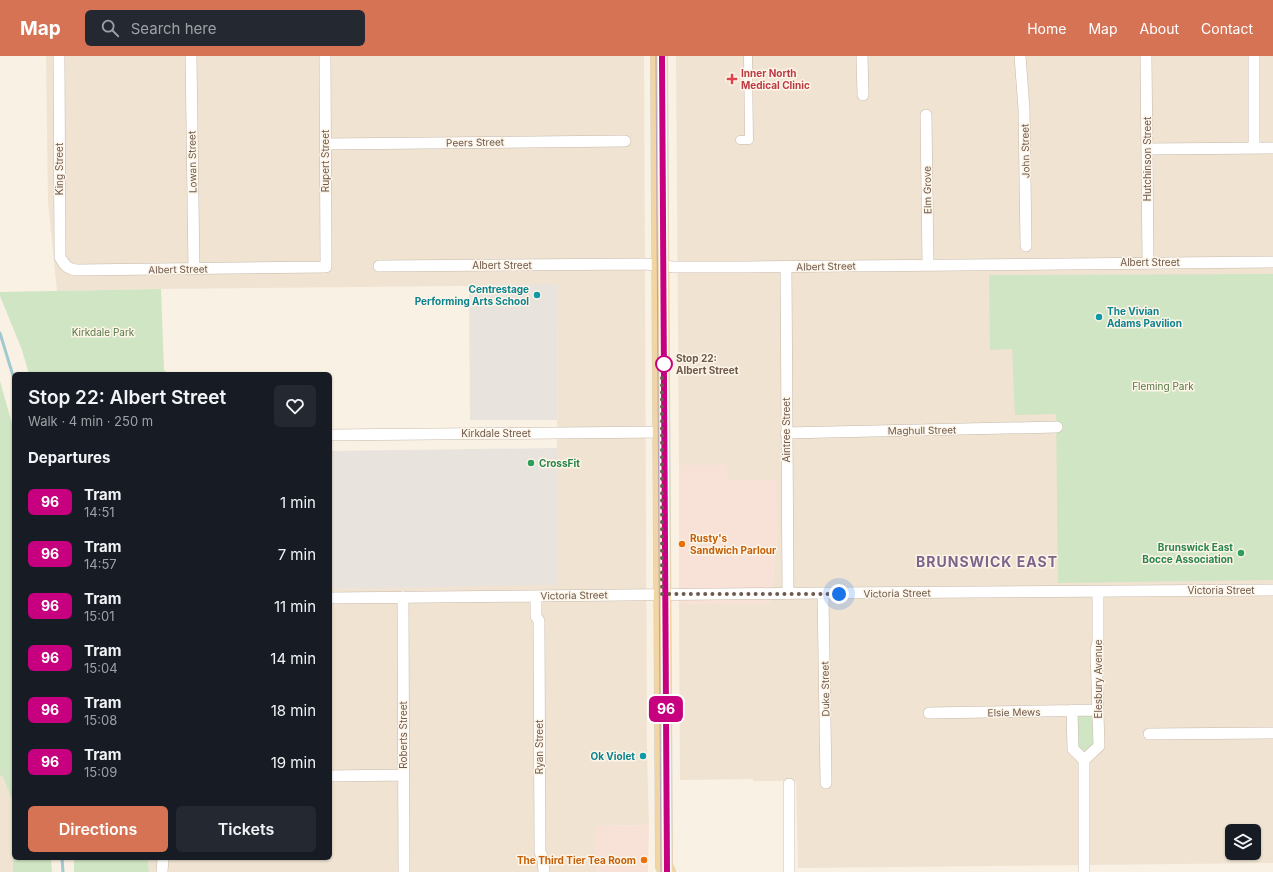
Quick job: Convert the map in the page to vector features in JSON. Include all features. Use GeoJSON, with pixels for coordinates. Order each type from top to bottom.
{"type":"FeatureCollection","features":[{"type":"Feature","properties":{"kind":"main road"},"geometry":{"type":"LineString","coordinates":[[659,56],[664,870]]}},
{"type":"Feature","properties":{"kind":"street","name":"King Street"},"geometry":{"type":"LineString","coordinates":[[59,56],[60,257],[64,264],[72,270],[79,270]]}},
{"type":"Feature","properties":{"kind":"street","name":"Lowan Street"},"geometry":{"type":"LineString","coordinates":[[191,56],[194,269]]}},
{"type":"Feature","properties":{"kind":"street","name":"Rupert Street"},"geometry":{"type":"LineString","coordinates":[[325,56],[326,266]]}},
{"type":"Feature","properties":{"kind":"street"},"geometry":{"type":"LineString","coordinates":[[740,140],[749,140],[748,56]]}},
{"type":"Feature","properties":{"kind":"street"},"geometry":{"type":"LineString","coordinates":[[862,56],[862,95]]}},
{"type":"Feature","properties":{"kind":"street","name":"John Street"},"geometry":{"type":"LineString","coordinates":[[1020,56],[1024,109],[1026,264]]}},
{"type":"Feature","properties":{"kind":"street","name":"Hutchinson Street"},"geometry":{"type":"LineString","coordinates":[[1146,56],[1148,262]]}},
{"type":"Feature","properties":{"kind":"street"},"geometry":{"type":"LineString","coordinates":[[1254,56],[1254,148]]}},
{"type":"Feature","properties":{"kind":"street","name":"Elm Grove"},"geometry":{"type":"LineString","coordinates":[[926,115],[928,265]]}},
{"type":"Feature","properties":{"kind":"street","name":"Peers Street"},"geometry":{"type":"LineString","coordinates":[[325,144],[625,141]]}},
{"type":"Feature","properties":{"kind":"street"},"geometry":{"type":"LineString","coordinates":[[1147,149],[1273,148]]}},
{"type":"Feature","properties":{"kind":"street","name":"Albert Street"},"geometry":{"type":"LineString","coordinates":[[379,266],[639,264],[673,267],[1273,262]]}},
{"type":"Feature","properties":{"kind":"street","name":"Albert Street"},"geometry":{"type":"LineString","coordinates":[[79,270],[326,266]]}},
{"type":"Feature","properties":{"kind":"street","name":"Aintree Street"},"geometry":{"type":"LineString","coordinates":[[786,266],[788,594]]}},
{"type":"Feature","properties":{"kind":"street","name":"Maghull Street"},"geometry":{"type":"LineString","coordinates":[[786,433],[1057,427]]}},
{"type":"Feature","properties":{"kind":"street","name":"Kirkdale Street"},"geometry":{"type":"LineString","coordinates":[[332,435],[662,432]]}},
{"type":"Feature","properties":{"kind":"street","name":"Victoria Street"},"geometry":{"type":"LineString","coordinates":[[332,598],[1273,590]]}},
{"type":"Feature","properties":{"kind":"street","name":"Elesbury Avenue"},"geometry":{"type":"LineString","coordinates":[[1084,760],[1099,746],[1096,651],[1098,641],[1098,591]]}},
{"type":"Feature","properties":{"kind":"street","name":"Duke Street"},"geometry":{"type":"LineString","coordinates":[[824,594],[826,783]]}},
{"type":"Feature","properties":{"kind":"street","name":"Ryan Street"},"geometry":{"type":"LineString","coordinates":[[539,596],[542,615],[539,621],[540,852],[543,859],[544,872]]}},
{"type":"Feature","properties":{"kind":"street","name":"Roberts Street"},"geometry":{"type":"LineString","coordinates":[[402,597],[404,872]]}},
{"type":"Feature","properties":{"kind":"street"},"geometry":{"type":"LineString","coordinates":[[1072,710],[1073,749],[1084,760],[1084,872]]}},
{"type":"Feature","properties":{"kind":"street","name":"Elsie Mews"},"geometry":{"type":"LineString","coordinates":[[929,713],[1098,710]]}},
{"type":"Feature","properties":{"kind":"street"},"geometry":{"type":"LineString","coordinates":[[1149,734],[1273,733]]}},
{"type":"Feature","properties":{"kind":"street"},"geometry":{"type":"LineString","coordinates":[[332,776],[403,775]]}},
{"type":"Feature","properties":{"kind":"street"},"geometry":{"type":"LineString","coordinates":[[789,784],[789,872]]}},
{"type":"Feature","properties":{"kind":"street"},"geometry":{"type":"LineString","coordinates":[[162,860],[162,872]]}},
{"type":"Feature","properties":{"kind":"shaded area"},"geometry":{"type":"Polygon","coordinates":[[[46,56],[644,56],[647,753],[649,825],[596,826],[596,872],[149,872],[148,860],[332,860],[332,589],[557,584],[558,285],[57,291],[48,202],[46,56]]]}},
{"type":"Feature","properties":{"kind":"shaded area"},"geometry":{"type":"Polygon","coordinates":[[[676,56],[1273,56],[1273,863],[798,868],[796,781],[753,781],[753,779],[680,780],[679,604],[770,604],[777,538],[777,481],[727,480],[727,465],[679,465],[676,56]]]}},
{"type":"Feature","properties":{"kind":"shaded area"},"geometry":{"type":"Polygon","coordinates":[[[558,284],[557,420],[470,420],[469,285],[558,284]]]}},
{"type":"Feature","properties":{"kind":"shaded area"},"geometry":{"type":"Polygon","coordinates":[[[557,448],[557,585],[332,589],[332,451],[557,448]]]}},
{"type":"Feature","properties":{"kind":"shaded area"},"geometry":{"type":"Polygon","coordinates":[[[679,465],[727,465],[728,480],[777,480],[777,538],[770,604],[679,604],[679,465]]]}},
{"type":"Feature","properties":{"kind":"shaded area"},"geometry":{"type":"Polygon","coordinates":[[[0,775],[3,777],[12,800],[13,872],[0,872],[0,775]]]}},
{"type":"Feature","properties":{"kind":"shaded area"},"geometry":{"type":"Polygon","coordinates":[[[649,825],[648,872],[596,872],[596,826],[649,825]]]}},
{"type":"Feature","properties":{"kind":"green space","name":"Fleming Park"},"geometry":{"type":"Polygon","coordinates":[[[1273,274],[1273,580],[1058,583],[1056,414],[1015,415],[1012,349],[990,350],[989,275],[1273,274]]]}},
{"type":"Feature","properties":{"kind":"green space","name":"Kirkdale Park"},"geometry":{"type":"Polygon","coordinates":[[[161,289],[164,370],[166,372],[28,372],[22,350],[0,296],[0,292],[161,289]]]}},
{"type":"Feature","properties":{"kind":"green space"},"geometry":{"type":"Polygon","coordinates":[[[0,381],[12,424],[12,800],[3,777],[0,775],[0,381]]]}},
{"type":"Feature","properties":{"kind":"green space"},"geometry":{"type":"Polygon","coordinates":[[[1087,713],[1096,717],[1094,744],[1085,751],[1078,747],[1077,714],[1087,713]]]}},
{"type":"Feature","properties":{"kind":"green space"},"geometry":{"type":"Polygon","coordinates":[[[13,860],[51,860],[52,872],[13,872],[13,860]]]}},
{"type":"Feature","properties":{"kind":"green space"},"geometry":{"type":"Polygon","coordinates":[[[74,860],[148,860],[149,872],[74,872],[74,860]]]}},
{"type":"Feature","properties":{"kind":"waterway"},"geometry":{"type":"LineString","coordinates":[[0,333],[12,372]]}},
{"type":"Feature","properties":{"kind":"waterway"},"geometry":{"type":"LineString","coordinates":[[62,860],[63,872]]}},
{"type":"Feature","properties":{"kind":"tram line"},"geometry":{"type":"LineString","coordinates":[[656,56],[661,872]]}},
{"type":"Feature","properties":{"kind":"tram line","name":"96"},"geometry":{"type":"LineString","coordinates":[[662,56],[667,872]]}},
{"type":"Feature","properties":{"kind":"tram line"},"geometry":{"type":"LineString","coordinates":[[664,284],[664,366]]}},
{"type":"Feature","properties":{"kind":"tram line"},"geometry":{"type":"LineString","coordinates":[[665,538],[666,650]]}},
{"type":"Feature","properties":{"kind":"place","name":"Inner North Medical Clinic"},"geometry":{"type":"Point","coordinates":[732,79]}},
{"type":"Feature","properties":{"kind":"place","name":"Centrestage Performing Arts School"},"geometry":{"type":"Point","coordinates":[537,295]}},
{"type":"Feature","properties":{"kind":"place","name":"The Vivian Adams Pavilion"},"geometry":{"type":"Point","coordinates":[1099,317]}},
{"type":"Feature","properties":{"kind":"place","name":"Stop 22: Albert Street"},"geometry":{"type":"Point","coordinates":[664,364]}},
{"type":"Feature","properties":{"kind":"place","name":"CrossFit"},"geometry":{"type":"Point","coordinates":[531,463]}},
{"type":"Feature","properties":{"kind":"place","name":"Rusty's Sandwich Parlour"},"geometry":{"type":"Point","coordinates":[682,544]}},
{"type":"Feature","properties":{"kind":"place","name":"Brunswick East Bocce Association"},"geometry":{"type":"Point","coordinates":[1241,553]}},
{"type":"Feature","properties":{"kind":"place","name":"Ok Violet"},"geometry":{"type":"Point","coordinates":[643,756]}},
{"type":"Feature","properties":{"kind":"place","name":"The Third Tier Tea Room"},"geometry":{"type":"Point","coordinates":[644,860]}},
{"type":"Feature","properties":{"kind":"district","name":"BRUNSWICK EAST"},"geometry":{"type":"Point","coordinates":[987,561]}},
{"type":"Feature","properties":{"kind":"route"},"geometry":{"type":"LineString","coordinates":[[664,364],[662,369],[662,594],[839,594]]}}]}
